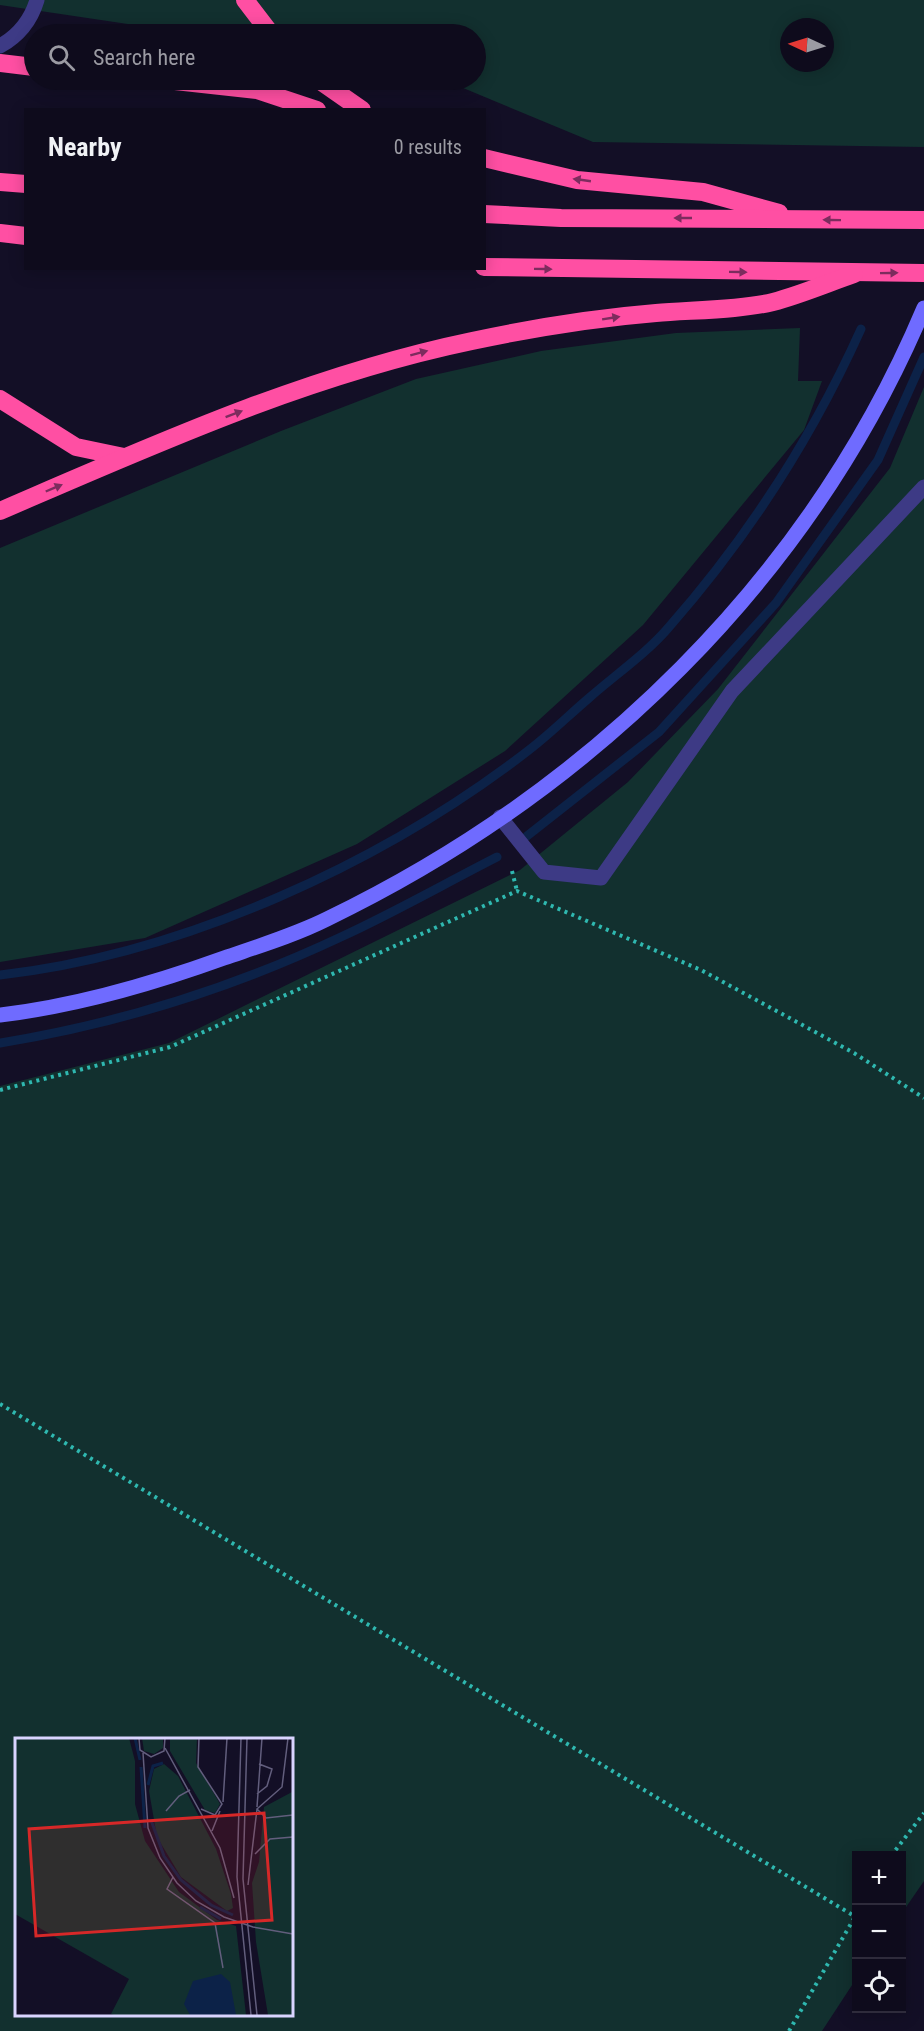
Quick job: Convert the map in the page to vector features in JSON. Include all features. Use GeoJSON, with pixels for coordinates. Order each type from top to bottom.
{"type":"FeatureCollection","features":[{"type":"Feature","properties":{"kind":"highway"},"geometry":{"type":"LineString","coordinates":[[245,0],[263,24]]}},
{"type":"Feature","properties":{"kind":"highway"},"geometry":{"type":"LineString","coordinates":[[0,63],[24,66]]}},
{"type":"Feature","properties":{"kind":"highway"},"geometry":{"type":"LineString","coordinates":[[257,90],[311,108]]}},
{"type":"Feature","properties":{"kind":"highway"},"geometry":{"type":"LineString","coordinates":[[333,90],[359,108]]}},
{"type":"Feature","properties":{"kind":"highway"},"geometry":{"type":"LineString","coordinates":[[486,158],[577,180],[703,192],[804,219]]}},
{"type":"Feature","properties":{"kind":"highway"},"geometry":{"type":"LineString","coordinates":[[0,182],[24,184]]}},
{"type":"Feature","properties":{"kind":"highway"},"geometry":{"type":"LineString","coordinates":[[486,214],[561,218],[924,220]]}},
{"type":"Feature","properties":{"kind":"highway"},"geometry":{"type":"LineString","coordinates":[[0,233],[24,236]]}},
{"type":"Feature","properties":{"kind":"highway"},"geometry":{"type":"LineString","coordinates":[[486,267],[854,274],[924,273]]}},
{"type":"Feature","properties":{"kind":"highway"},"geometry":{"type":"LineString","coordinates":[[0,511],[124,457],[275,398],[429,350],[513,333],[625,316],[771,302],[854,274]]}},
{"type":"Feature","properties":{"kind":"highway"},"geometry":{"type":"LineString","coordinates":[[0,399],[76,447],[90,452],[124,457]]}},
{"type":"Feature","properties":{"kind":"main road"},"geometry":{"type":"LineString","coordinates":[[0,1015],[106,995],[160,981],[325,921],[464,844],[548,786],[633,717],[714,636],[800,528],[847,459],[875,409],[924,308]]}},
{"type":"Feature","properties":{"kind":"lane"},"geometry":{"type":"LineString","coordinates":[[25,24],[37,0]]}},
{"type":"Feature","properties":{"kind":"lane"},"geometry":{"type":"LineString","coordinates":[[0,46],[24,26]]}},
{"type":"Feature","properties":{"kind":"lane"},"geometry":{"type":"LineString","coordinates":[[500,817],[544,872],[601,878],[732,691],[924,487]]}},
{"type":"Feature","properties":{"kind":"path"},"geometry":{"type":"LineString","coordinates":[[0,1090],[170,1047],[517,891],[701,970],[854,1053],[924,1098]]}},
{"type":"Feature","properties":{"kind":"path"},"geometry":{"type":"LineString","coordinates":[[0,1404],[852,1914]]}},
{"type":"Feature","properties":{"kind":"path"},"geometry":{"type":"LineString","coordinates":[[895,1851],[924,1813]]}},
{"type":"Feature","properties":{"kind":"path"},"geometry":{"type":"LineString","coordinates":[[789,2031],[852,1923]]}},
{"type":"Feature","properties":{"kind":"green space"},"geometry":{"type":"Polygon","coordinates":[[[0,0],[924,0],[924,147],[593,142],[468,90],[486,90],[486,24],[128,24],[0,5],[0,0]]]}},
{"type":"Feature","properties":{"kind":"green space"},"geometry":{"type":"Polygon","coordinates":[[[800,328],[798,381],[822,381],[804,430],[643,625],[505,751],[357,844],[145,938],[0,962],[0,548],[281,431],[416,379],[541,351],[676,333],[800,328]]]}},
{"type":"Feature","properties":{"kind":"green space"},"geometry":{"type":"Polygon","coordinates":[[[924,387],[924,1881],[906,1907],[906,1851],[852,1851],[852,1985],[822,2031],[0,2031],[0,1086],[169,1043],[520,870],[628,782],[718,689],[890,468],[924,387]]]}},
{"type":"Feature","properties":{"kind":"waterway"},"geometry":{"type":"LineString","coordinates":[[0,975],[70,964],[140,947],[210,924],[279,897],[411,830],[472,791],[529,750],[651,646],[726,558],[776,486],[799,448],[842,370],[861,329]]}},
{"type":"Feature","properties":{"kind":"waterway"},"geometry":{"type":"LineString","coordinates":[[527,836],[659,732],[776,603],[878,460],[924,357]]}},
{"type":"Feature","properties":{"kind":"waterway"},"geometry":{"type":"LineString","coordinates":[[0,1043],[88,1025],[175,1002],[260,972],[362,927],[497,857]]}}]}
